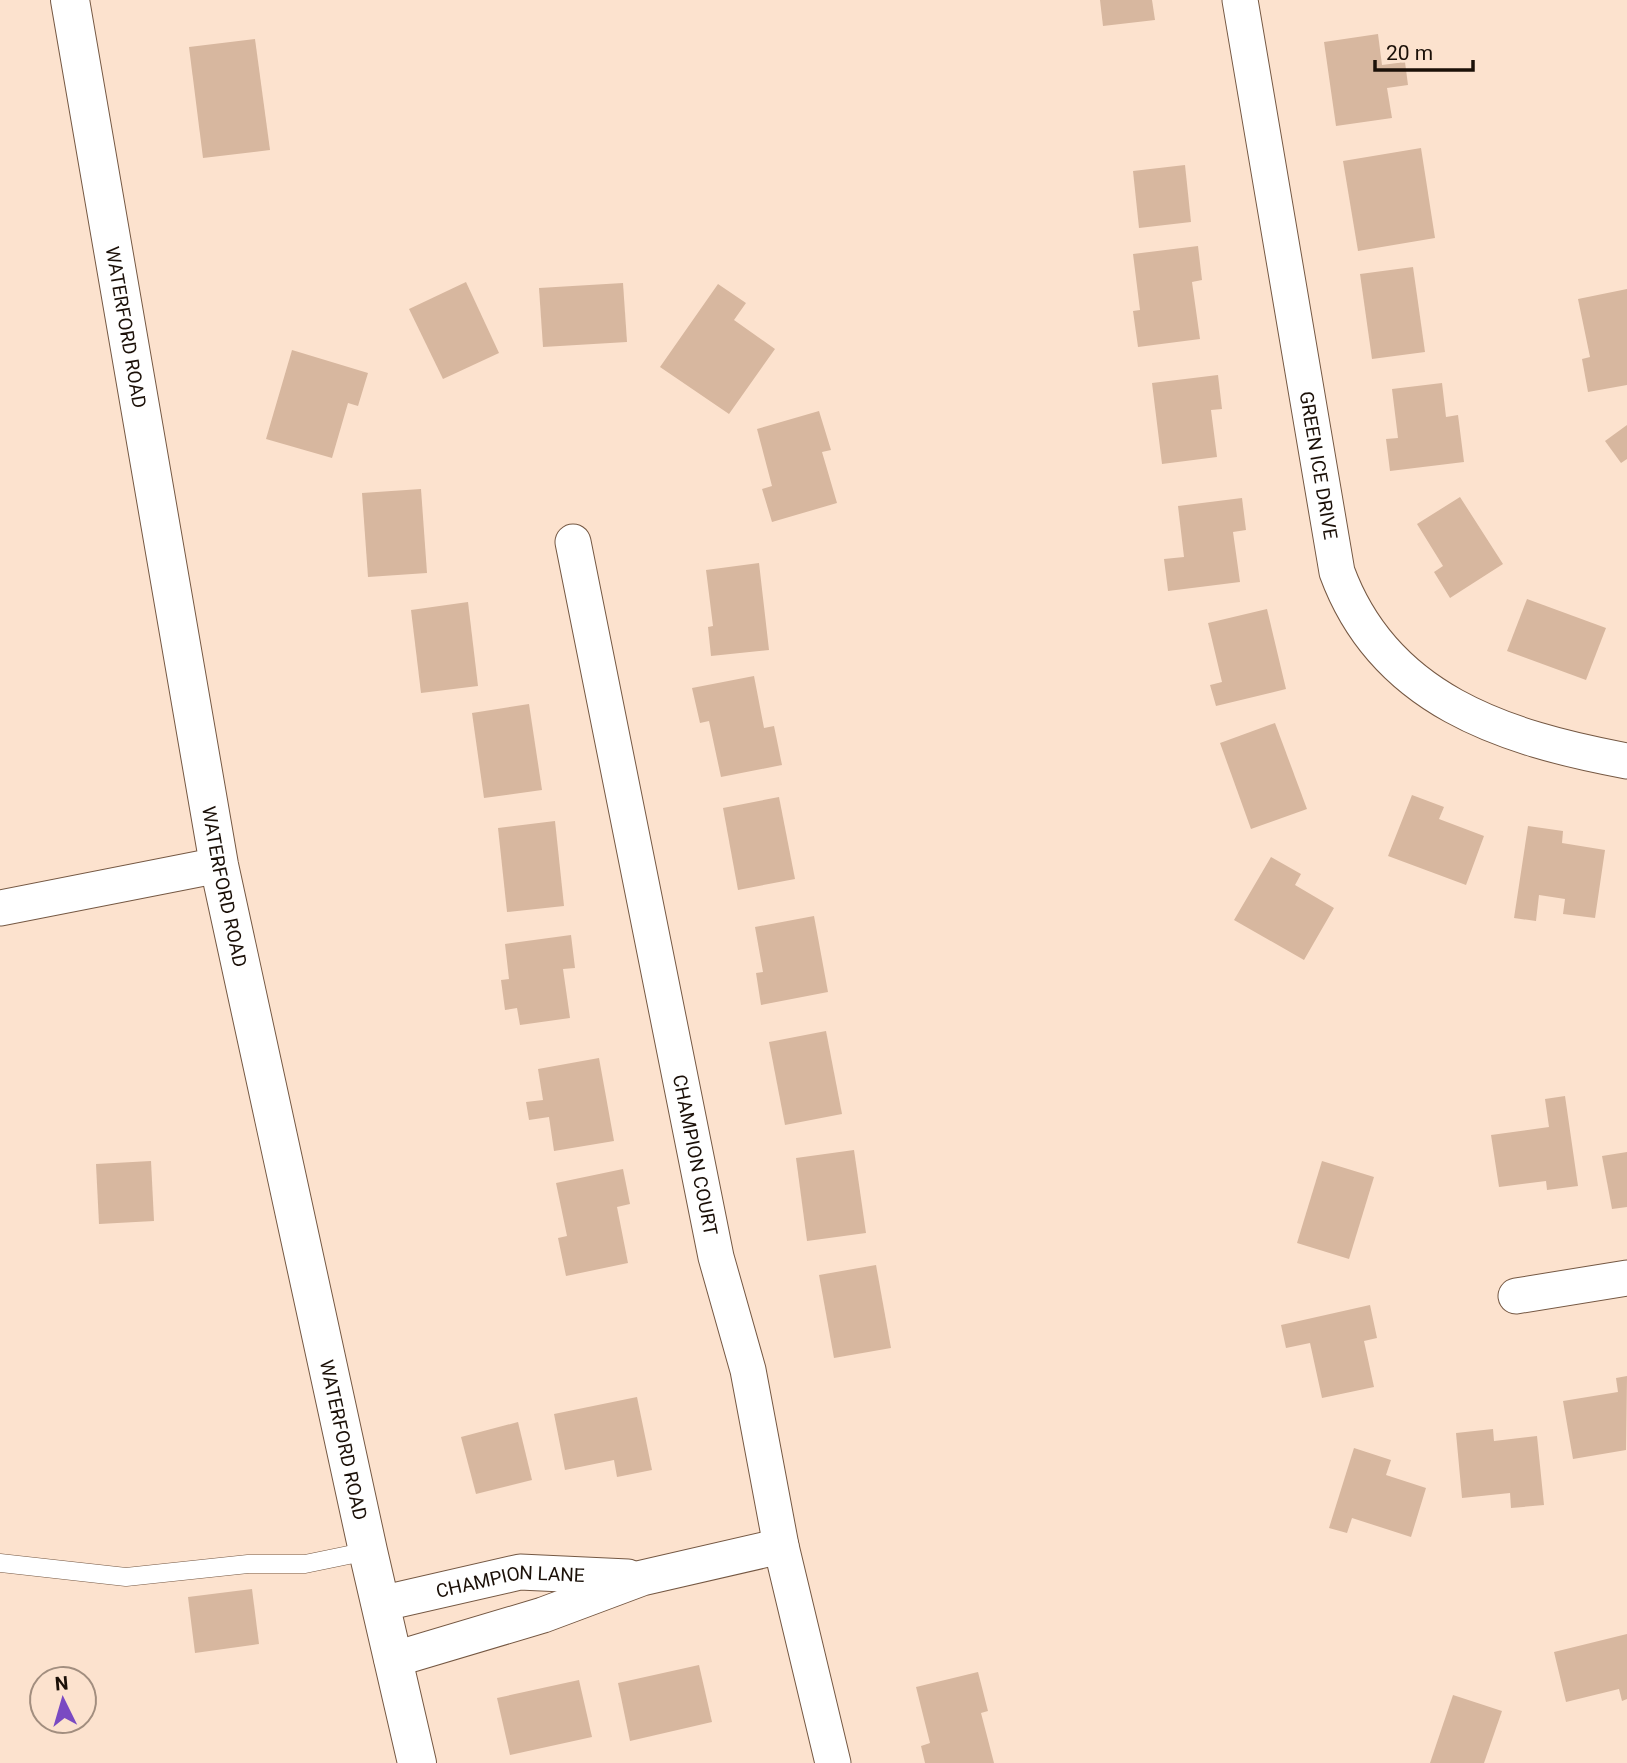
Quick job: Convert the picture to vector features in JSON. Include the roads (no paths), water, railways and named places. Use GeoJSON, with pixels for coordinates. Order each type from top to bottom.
{"type":"FeatureCollection","features":[{"type":"Feature","properties":{"kind":"main road","name":"WATERFORD ROAD"},"geometry":{"type":"LineString","coordinates":[[70,0],[219,865],[368,1551],[417,1763]]}},
{"type":"Feature","properties":{"kind":"street","name":"GREEN ICE DRIVE"},"geometry":{"type":"LineString","coordinates":[[1240,0],[1337,572],[1345,595],[1366,633],[1394,665],[1468,716],[1560,748],[1627,761]]}},
{"type":"Feature","properties":{"kind":"street","name":"CHAMPION COURT"},"geometry":{"type":"LineString","coordinates":[[573,542],[716,1257],[748,1370],[781,1546],[833,1763]]}},
{"type":"Feature","properties":{"kind":"street"},"geometry":{"type":"LineString","coordinates":[[0,908],[219,865]]}},
{"type":"Feature","properties":{"kind":"street"},"geometry":{"type":"LineString","coordinates":[[1516,1296],[1627,1278]]}},
{"type":"Feature","properties":{"kind":"street","name":"CHAMPION LANE"},"geometry":{"type":"LineString","coordinates":[[393,1660],[543,1615],[642,1578],[781,1546]]}},
{"type":"Feature","properties":{"kind":"street","name":"CHAMPION LANE"},"geometry":{"type":"LineString","coordinates":[[380,1604],[520,1572],[642,1578]]}},
{"type":"Feature","properties":{"kind":"lane"},"geometry":{"type":"LineString","coordinates":[[0,1563],[126,1577],[248,1564],[305,1564],[368,1551]]}}]}
